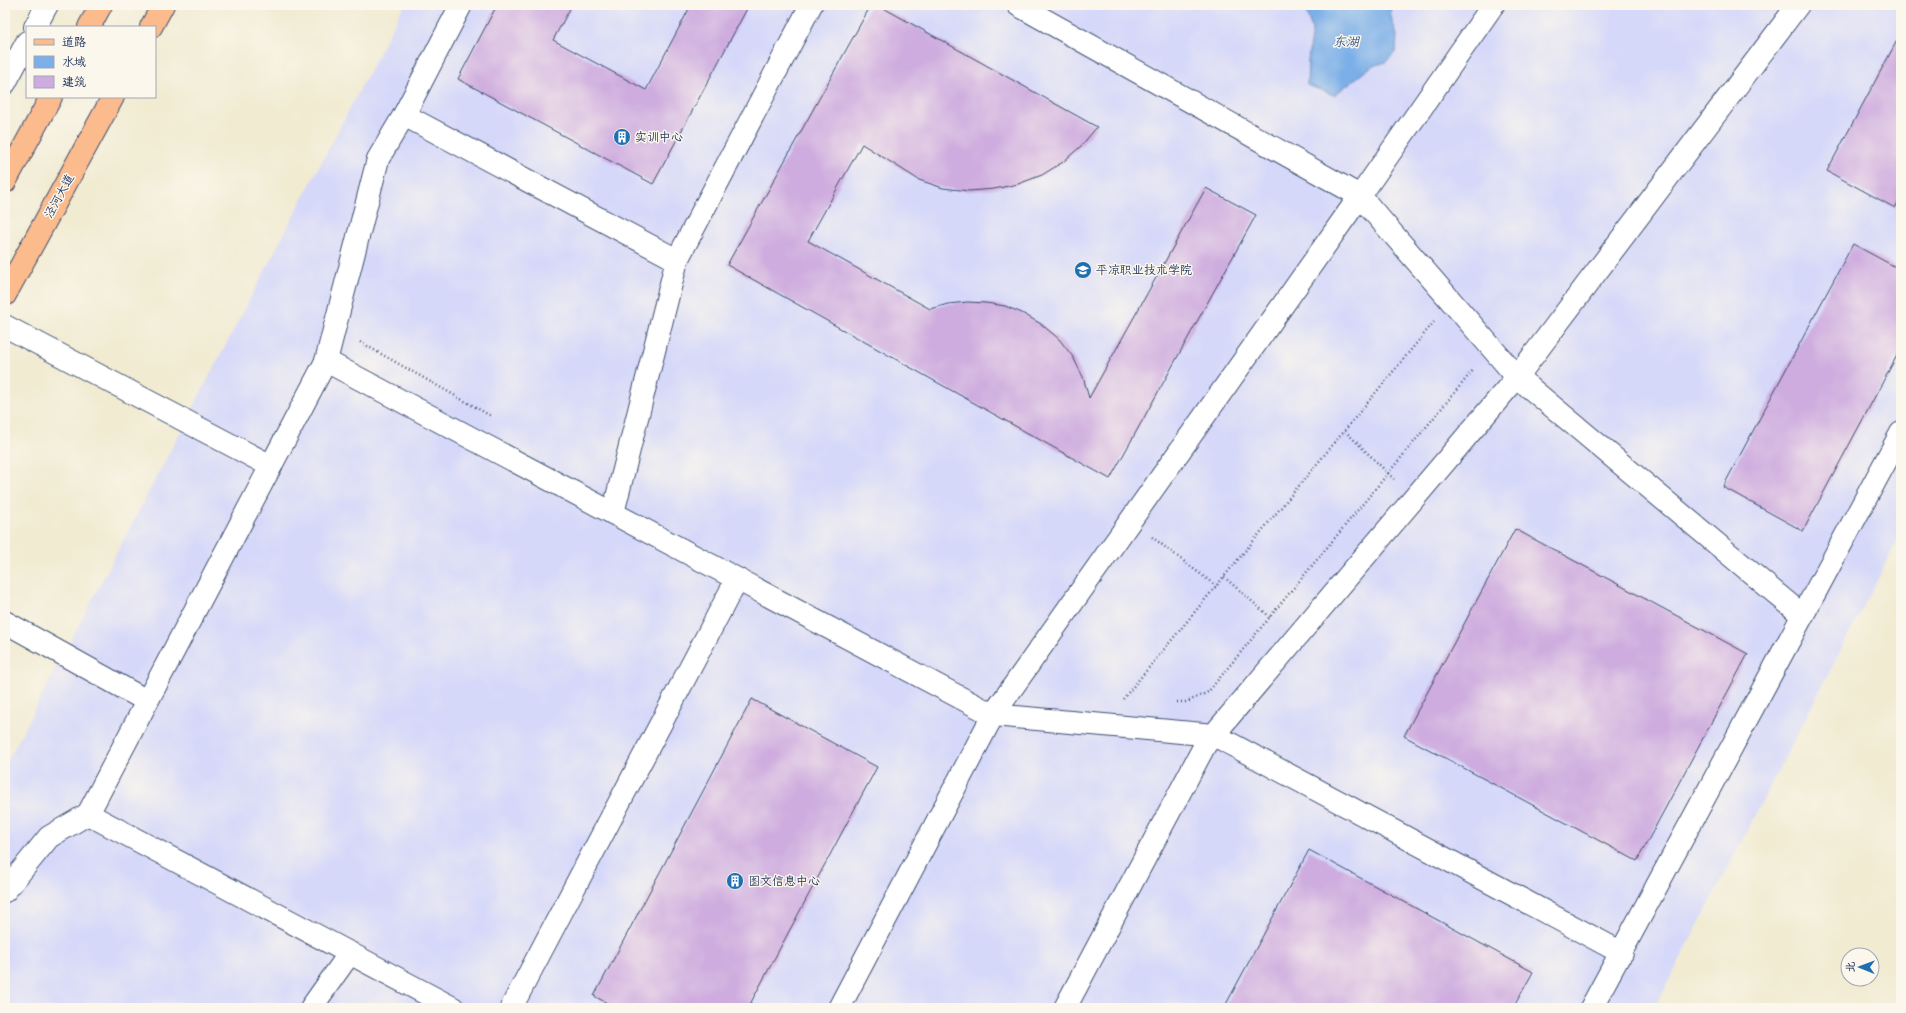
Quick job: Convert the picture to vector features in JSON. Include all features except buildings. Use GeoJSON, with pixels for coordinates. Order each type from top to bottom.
{"type":"FeatureCollection","features":[{"type":"Feature","properties":{"kind":"main road"},"geometry":{"type":"LineString","coordinates":[[90,26],[101,5]]}},
{"type":"Feature","properties":{"kind":"main road"},"geometry":{"type":"LineString","coordinates":[[152,26],[163,5]]}},
{"type":"Feature","properties":{"kind":"main road"},"geometry":{"type":"LineString","coordinates":[[5,182],[50,98]]}},
{"type":"Feature","properties":{"kind":"main road","name":"泾河大道"},"geometry":{"type":"LineString","coordinates":[[5,295],[112,98]]}},
{"type":"Feature","properties":{"kind":"street"},"geometry":{"type":"LineString","coordinates":[[36,26],[47,5]]}},
{"type":"Feature","properties":{"kind":"street"},"geometry":{"type":"LineString","coordinates":[[5,891],[49,837],[88,814],[326,361],[378,159],[404,115],[461,5]]}},
{"type":"Feature","properties":{"kind":"street"},"geometry":{"type":"LineString","coordinates":[[613,513],[677,260],[811,5]]}},
{"type":"Feature","properties":{"kind":"street"},"geometry":{"type":"LineString","coordinates":[[1018,5],[1360,196],[1517,377],[1802,615]]}},
{"type":"Feature","properties":{"kind":"street"},"geometry":{"type":"LineString","coordinates":[[839,1008],[993,715],[1360,196],[1493,5]]}},
{"type":"Feature","properties":{"kind":"street"},"geometry":{"type":"LineString","coordinates":[[1065,1008],[1205,745],[1517,377],[1798,5]]}},
{"type":"Feature","properties":{"kind":"street"},"geometry":{"type":"LineString","coordinates":[[5,83],[26,44]]}},
{"type":"Feature","properties":{"kind":"street"},"geometry":{"type":"LineString","coordinates":[[404,115],[677,260]]}},
{"type":"Feature","properties":{"kind":"street"},"geometry":{"type":"LineString","coordinates":[[5,326],[271,466]]}},
{"type":"Feature","properties":{"kind":"street"},"geometry":{"type":"LineString","coordinates":[[326,361],[993,715],[1214,735],[1622,953]]}},
{"type":"Feature","properties":{"kind":"street"},"geometry":{"type":"LineString","coordinates":[[1591,1008],[1901,433]]}},
{"type":"Feature","properties":{"kind":"street"},"geometry":{"type":"LineString","coordinates":[[511,1008],[737,579]]}},
{"type":"Feature","properties":{"kind":"street"},"geometry":{"type":"LineString","coordinates":[[5,622],[147,701]]}},
{"type":"Feature","properties":{"kind":"street"},"geometry":{"type":"LineString","coordinates":[[88,814],[453,1008]]}},
{"type":"Feature","properties":{"kind":"street"},"geometry":{"type":"LineString","coordinates":[[311,1008],[350,953]]}},
{"type":"Feature","properties":{"kind":"path"},"geometry":{"type":"LineString","coordinates":[[1129,702],[1122,701],[1451,302]]}},
{"type":"Feature","properties":{"kind":"path"},"geometry":{"type":"LineString","coordinates":[[335,328],[494,417]]}},
{"type":"Feature","properties":{"kind":"path"},"geometry":{"type":"LineString","coordinates":[[1172,702],[1187,702],[1208,692],[1491,348]]}},
{"type":"Feature","properties":{"kind":"path"},"geometry":{"type":"LineString","coordinates":[[1345,431],[1414,498]]}},
{"type":"Feature","properties":{"kind":"path"},"geometry":{"type":"LineString","coordinates":[[1130,521],[1216,586]]}},
{"type":"Feature","properties":{"kind":"path"},"geometry":{"type":"LineString","coordinates":[[1224,577],[1270,617]]}},
{"type":"Feature","properties":{"kind":"shaded area","name":"平凉职业技术学院"},"geometry":{"type":"Polygon","coordinates":[[[404,5],[1901,5],[1901,534],[1655,1008],[5,1008],[5,766],[404,5]]]}},
{"type":"Feature","properties":{"kind":"water","name":"东湖"},"geometry":{"type":"Polygon","coordinates":[[[1276,5],[1390,5],[1391,17],[1397,35],[1396,51],[1386,62],[1372,66],[1334,95],[1307,85],[1308,60],[1312,29],[1304,6],[1279,9],[1276,5]]]}},
{"type":"Feature","properties":{"kind":"place","name":"实训中心"},"geometry":{"type":"Point","coordinates":[622,137]}},
{"type":"Feature","properties":{"kind":"place","name":"平凉职业技术学院"},"geometry":{"type":"Point","coordinates":[1083,270]}},
{"type":"Feature","properties":{"kind":"place","name":"图文信息中心"},"geometry":{"type":"Point","coordinates":[735,881]}}]}
